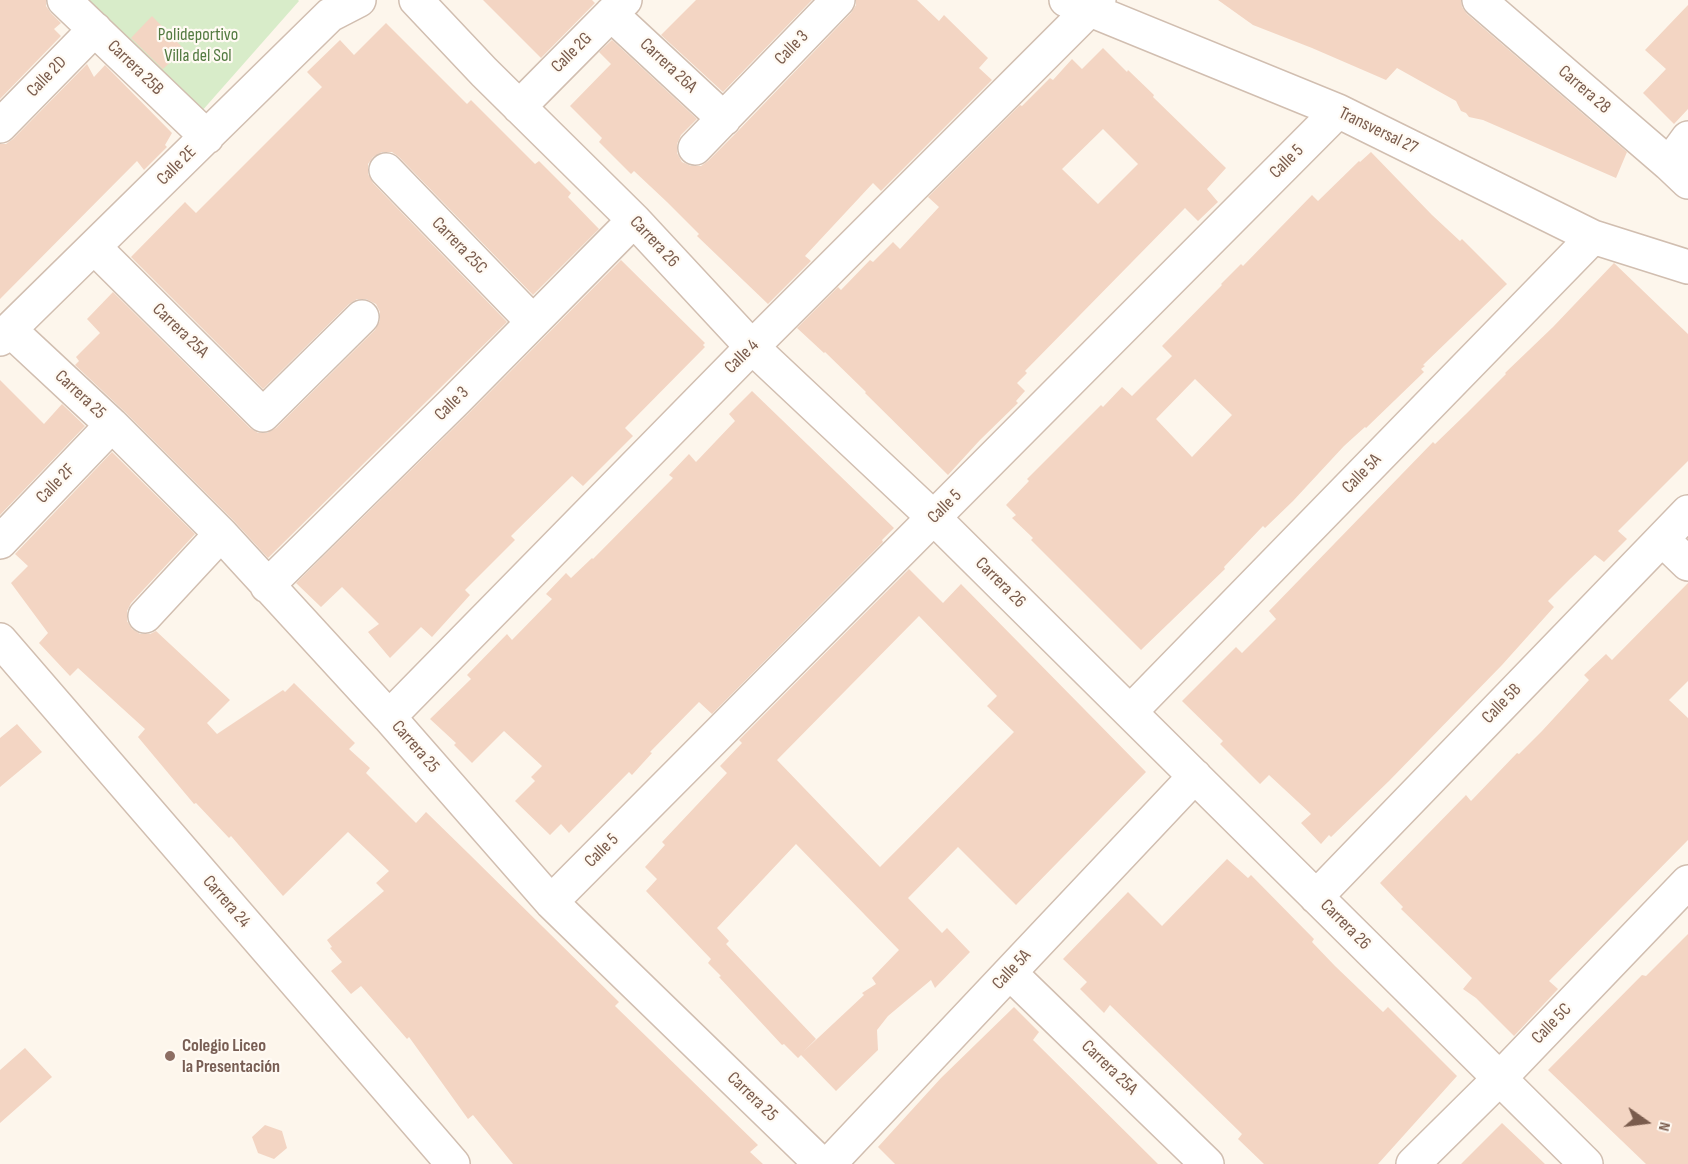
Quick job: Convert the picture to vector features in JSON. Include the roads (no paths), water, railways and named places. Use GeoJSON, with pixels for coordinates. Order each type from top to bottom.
{"type":"FeatureCollection","features":[{"type":"Feature","properties":{"kind":"street","name":"Carrera 25B"},"geometry":{"type":"LineString","coordinates":[[64,0],[207,137]]}},
{"type":"Feature","properties":{"kind":"street","name":"Calle 2E"},"geometry":{"type":"LineString","coordinates":[[5,335],[330,15],[359,0]]}},
{"type":"Feature","properties":{"kind":"street","name":"Carrera 26"},"geometry":{"type":"LineString","coordinates":[[416,0],[519,107],[633,220],[752,347],[934,518],[1586,1164]]}},
{"type":"Feature","properties":{"kind":"street","name":"Carrera 28"},"geometry":{"type":"LineString","coordinates":[[1479,0],[1682,161]]}},
{"type":"Feature","properties":{"kind":"street","name":"Calle 3"},"geometry":{"type":"LineString","coordinates":[[695,148],[832,2]]}},
{"type":"Feature","properties":{"kind":"street","name":"Transversal 27"},"geometry":{"type":"LineString","coordinates":[[1085,3],[1338,111],[1593,237],[1688,267]]}},
{"type":"Feature","properties":{"kind":"street","name":"Calle 4"},"geometry":{"type":"LineString","coordinates":[[389,717],[1085,3]]}},
{"type":"Feature","properties":{"kind":"street","name":"Calle 2G"},"geometry":{"type":"LineString","coordinates":[[519,107],[618,7]]}},
{"type":"Feature","properties":{"kind":"street","name":"Carrera 26A"},"geometry":{"type":"LineString","coordinates":[[618,7],[724,119]]}},
{"type":"Feature","properties":{"kind":"street","name":"Calle 2D"},"geometry":{"type":"LineString","coordinates":[[0,126],[94,29]]}},
{"type":"Feature","properties":{"kind":"street","name":"Calle 5"},"geometry":{"type":"LineString","coordinates":[[551,902],[1338,111]]}},
{"type":"Feature","properties":{"kind":"street","name":"Carrera 25C"},"geometry":{"type":"LineString","coordinates":[[386,170],[533,322]]}},
{"type":"Feature","properties":{"kind":"street","name":"Calle 3"},"geometry":{"type":"LineString","coordinates":[[267,586],[633,220]]}},
{"type":"Feature","properties":{"kind":"street","name":"Calle 5A"},"geometry":{"type":"LineString","coordinates":[[1130,712],[1593,237]]}},
{"type":"Feature","properties":{"kind":"street","name":"Carrera 25A"},"geometry":{"type":"LineString","coordinates":[[94,247],[263,415],[362,317]]}},
{"type":"Feature","properties":{"kind":"street","name":"Carrera 25"},"geometry":{"type":"LineString","coordinates":[[5,335],[112,425],[221,534],[389,717],[551,902],[821,1164]]}},
{"type":"Feature","properties":{"kind":"street","name":"Calle 2F"},"geometry":{"type":"LineString","coordinates":[[0,542],[112,425]]}},
{"type":"Feature","properties":{"kind":"street","name":"Calle 5B"},"geometry":{"type":"LineString","coordinates":[[1316,897],[1688,512]]}},
{"type":"Feature","properties":{"kind":"street"},"geometry":{"type":"LineString","coordinates":[[145,616],[221,534]]}},
{"type":"Feature","properties":{"kind":"street"},"geometry":{"type":"LineString","coordinates":[[1662,539],[1688,564]]}},
{"type":"Feature","properties":{"kind":"street","name":"Carrera 24"},"geometry":{"type":"LineString","coordinates":[[0,640],[453,1164]]}},
{"type":"Feature","properties":{"kind":"street","name":"Calle 5A"},"geometry":{"type":"LineString","coordinates":[[829,1164],[1195,776]]}},
{"type":"Feature","properties":{"kind":"street","name":"Calle 5C"},"geometry":{"type":"LineString","coordinates":[[1413,1164],[1500,1078],[1688,882]]}},
{"type":"Feature","properties":{"kind":"street","name":"Carrera 25A"},"geometry":{"type":"LineString","coordinates":[[1010,973],[1208,1164]]}},
{"type":"Feature","properties":{"kind":"place","name":"Colegio Liceo la Presentación"},"geometry":{"type":"Point","coordinates":[170,1056]}},
{"type":"Feature","properties":{"kind":"park label","name":"Polideportivo Villa del Sol"},"geometry":{"type":"Point","coordinates":[198,45]}}]}
